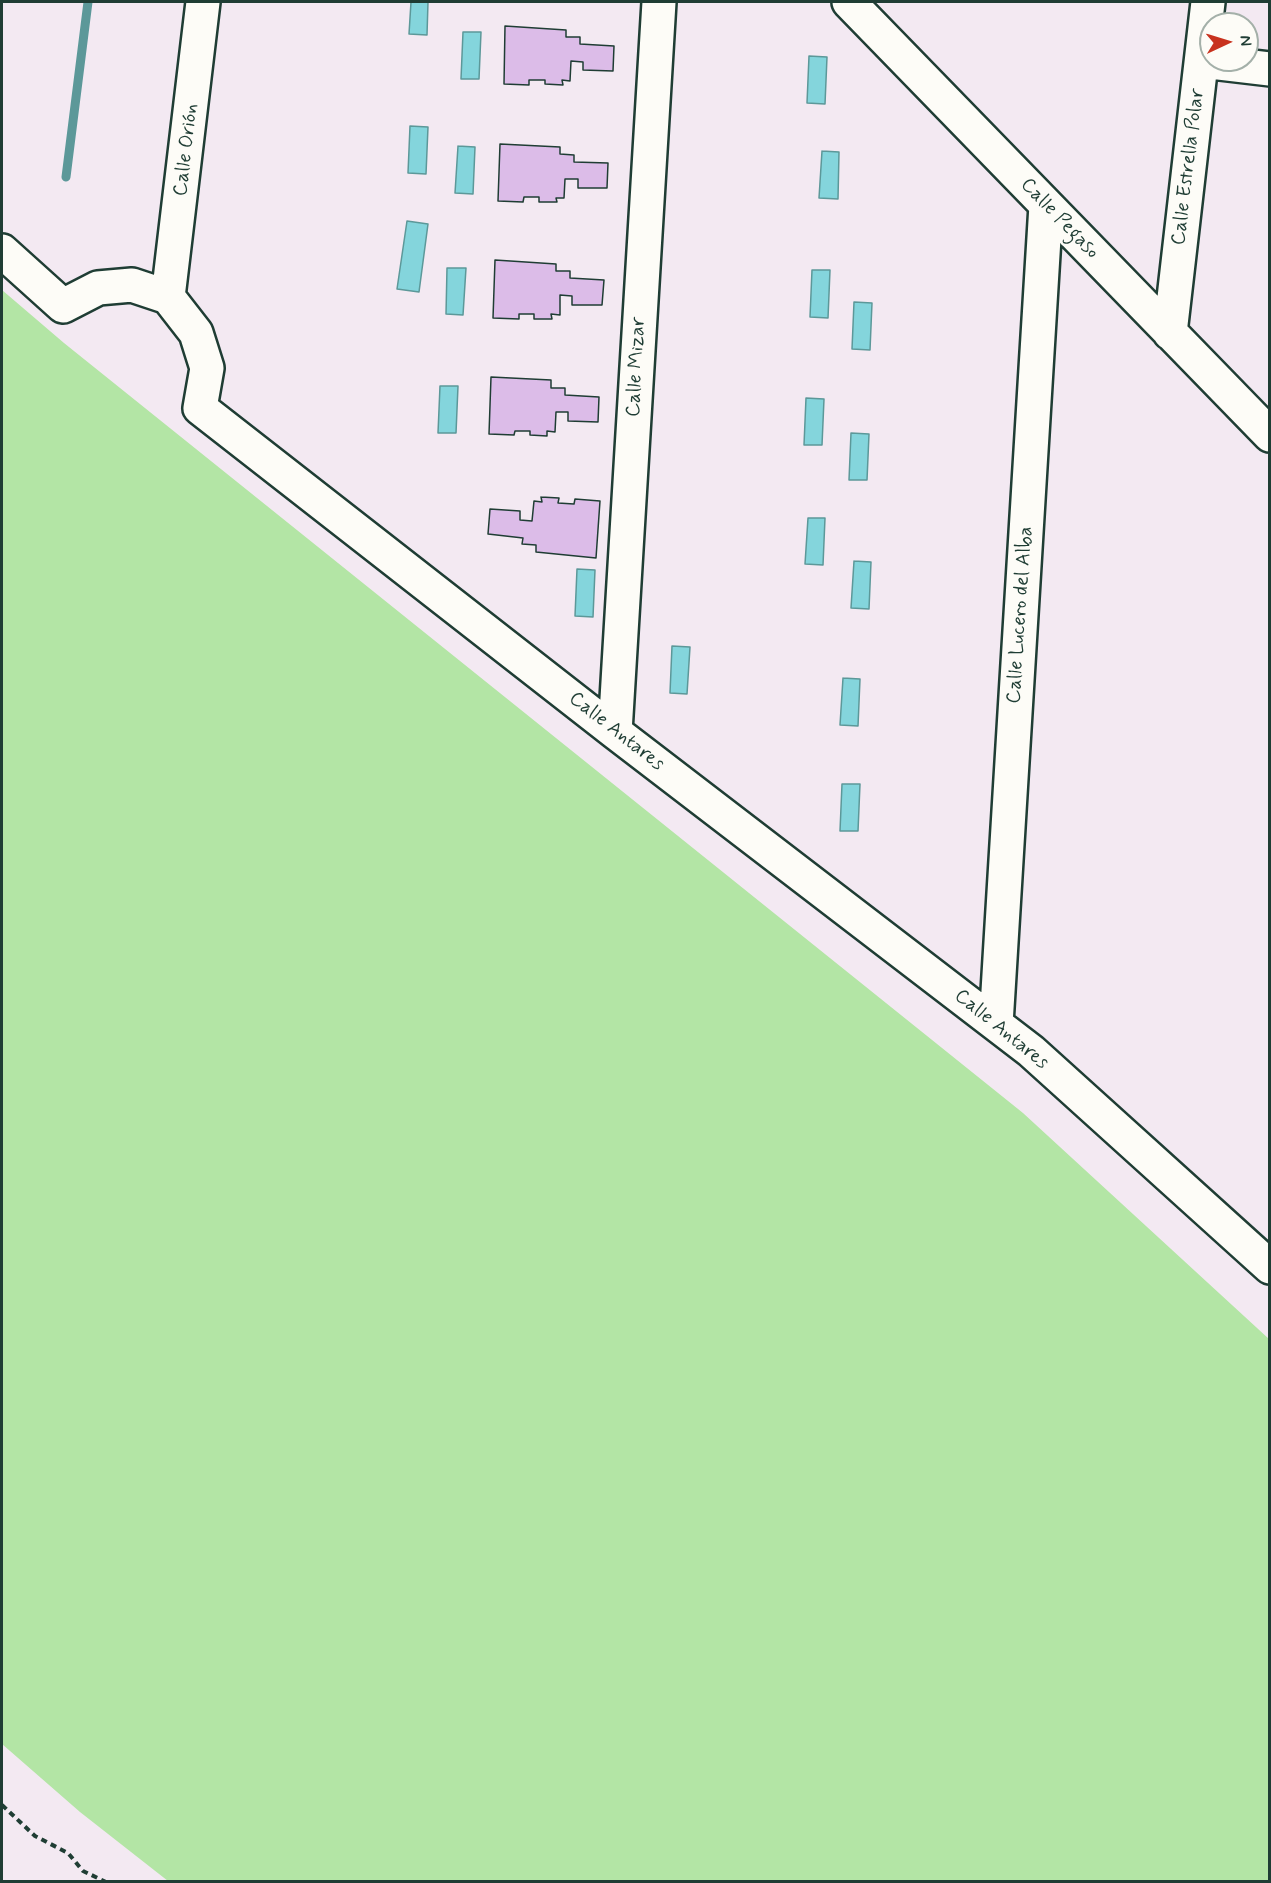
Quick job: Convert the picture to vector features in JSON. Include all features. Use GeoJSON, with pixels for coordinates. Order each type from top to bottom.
{"type":"FeatureCollection","features":[{"type":"Feature","properties":{"kind":"street","name":"Calle Orión"},"geometry":{"type":"LineString","coordinates":[[168,297],[203,2]]}},
{"type":"Feature","properties":{"kind":"street","name":"Calle Mizar"},"geometry":{"type":"LineString","coordinates":[[615,732],[659,2]]}},
{"type":"Feature","properties":{"kind":"street","name":"Calle Pegaso"},"geometry":{"type":"LineString","coordinates":[[849,2],[1269,435]]}},
{"type":"Feature","properties":{"kind":"street","name":"Calle Estrella Polar"},"geometry":{"type":"LineString","coordinates":[[1170,333],[1201,72]]}},
{"type":"Feature","properties":{"kind":"street","name":"Calle Lucero del Alba"},"geometry":{"type":"LineString","coordinates":[[996,1024],[1046,205]]}},
{"type":"Feature","properties":{"kind":"street"},"geometry":{"type":"LineString","coordinates":[[2,251],[63,306],[98,288],[132,285],[168,297]]}},
{"type":"Feature","properties":{"kind":"street","name":"Calle Antares"},"geometry":{"type":"LineString","coordinates":[[168,297],[196,333],[207,368],[200,408],[615,732],[1031,1051],[1269,1267]]}},
{"type":"Feature","properties":{"kind":"path"},"geometry":{"type":"LineString","coordinates":[[2,1805],[35,1836],[68,1853],[83,1871],[106,1881]]}},
{"type":"Feature","properties":{"kind":"green space"},"geometry":{"type":"Polygon","coordinates":[[[2,290],[64,343],[1023,1113],[1269,1339],[1269,1881],[168,1881],[80,1812],[2,1744],[2,290]]]}},
{"type":"Feature","properties":{"kind":"water"},"geometry":{"type":"Polygon","coordinates":[[[411,2],[428,2],[427,35],[409,34],[411,2]]]}},
{"type":"Feature","properties":{"kind":"water"},"geometry":{"type":"Polygon","coordinates":[[[463,32],[481,32],[479,79],[461,79],[463,32]]]}},
{"type":"Feature","properties":{"kind":"water"},"geometry":{"type":"Polygon","coordinates":[[[809,56],[827,57],[825,104],[807,103],[809,56]]]}},
{"type":"Feature","properties":{"kind":"water"},"geometry":{"type":"Polygon","coordinates":[[[410,126],[428,127],[426,174],[408,173],[410,126]]]}},
{"type":"Feature","properties":{"kind":"water"},"geometry":{"type":"Polygon","coordinates":[[[458,146],[475,147],[473,194],[455,193],[458,146]]]}},
{"type":"Feature","properties":{"kind":"water"},"geometry":{"type":"Polygon","coordinates":[[[822,151],[839,152],[838,199],[819,198],[822,151]]]}},
{"type":"Feature","properties":{"kind":"water"},"geometry":{"type":"Polygon","coordinates":[[[407,221],[428,224],[419,292],[397,289],[407,221]]]}},
{"type":"Feature","properties":{"kind":"water"},"geometry":{"type":"Polygon","coordinates":[[[447,268],[466,268],[463,315],[446,314],[447,268]]]}},
{"type":"Feature","properties":{"kind":"water"},"geometry":{"type":"Polygon","coordinates":[[[812,270],[830,270],[828,318],[810,317],[812,270]]]}},
{"type":"Feature","properties":{"kind":"water"},"geometry":{"type":"Polygon","coordinates":[[[854,302],[872,303],[870,350],[852,349],[854,302]]]}},
{"type":"Feature","properties":{"kind":"water"},"geometry":{"type":"Polygon","coordinates":[[[440,386],[458,386],[456,433],[438,433],[440,386]]]}},
{"type":"Feature","properties":{"kind":"water"},"geometry":{"type":"Polygon","coordinates":[[[806,398],[824,399],[822,445],[804,445],[806,398]]]}},
{"type":"Feature","properties":{"kind":"water"},"geometry":{"type":"Polygon","coordinates":[[[851,433],[869,434],[867,480],[849,480],[851,433]]]}},
{"type":"Feature","properties":{"kind":"water"},"geometry":{"type":"Polygon","coordinates":[[[808,518],[825,518],[823,565],[805,564],[808,518]]]}},
{"type":"Feature","properties":{"kind":"water"},"geometry":{"type":"Polygon","coordinates":[[[854,561],[871,562],[869,609],[851,608],[854,561]]]}},
{"type":"Feature","properties":{"kind":"water"},"geometry":{"type":"Polygon","coordinates":[[[577,569],[595,570],[593,617],[575,616],[577,569]]]}},
{"type":"Feature","properties":{"kind":"water"},"geometry":{"type":"Polygon","coordinates":[[[672,646],[690,647],[687,694],[670,693],[672,646]]]}},
{"type":"Feature","properties":{"kind":"water"},"geometry":{"type":"Polygon","coordinates":[[[843,678],[860,679],[858,726],[840,725],[843,678]]]}},
{"type":"Feature","properties":{"kind":"water"},"geometry":{"type":"Polygon","coordinates":[[[842,784],[860,784],[858,831],[840,831],[842,784]]]}},
{"type":"Feature","properties":{"kind":"building"},"geometry":{"type":"Polygon","coordinates":[[[505,26],[566,30],[566,37],[580,37],[580,44],[614,46],[613,71],[583,70],[583,62],[571,61],[570,81],[562,80],[563,85],[545,84],[545,80],[529,80],[529,85],[504,84],[505,26]]]}},
{"type":"Feature","properties":{"kind":"building"},"geometry":{"type":"Polygon","coordinates":[[[500,144],[560,147],[560,154],[574,155],[574,162],[608,163],[607,188],[578,188],[578,179],[565,179],[564,198],[556,198],[557,202],[539,202],[539,197],[524,197],[523,202],[498,201],[500,144]]]}},
{"type":"Feature","properties":{"kind":"building"},"geometry":{"type":"Polygon","coordinates":[[[495,260],[556,264],[556,271],[570,271],[570,278],[604,280],[602,305],[572,305],[572,296],[560,295],[560,315],[551,314],[552,319],[534,319],[534,314],[519,314],[519,319],[493,318],[495,260]]]}},
{"type":"Feature","properties":{"kind":"building"},"geometry":{"type":"Polygon","coordinates":[[[491,377],[551,380],[551,388],[565,388],[565,395],[599,397],[598,422],[568,421],[568,412],[556,412],[555,432],[547,431],[547,436],[530,435],[530,431],[515,431],[514,435],[489,434],[491,377]]]}},
{"type":"Feature","properties":{"kind":"building"},"geometry":{"type":"Polygon","coordinates":[[[541,497],[559,498],[558,503],[574,504],[575,499],[600,501],[596,558],[536,552],[536,545],[522,544],[523,538],[488,534],[490,509],[520,511],[520,520],[532,521],[534,501],[542,502],[541,497]]]}},
{"type":"Feature","properties":{"kind":"waterway"},"geometry":{"type":"LineString","coordinates":[[66,177],[88,2]]}}]}
